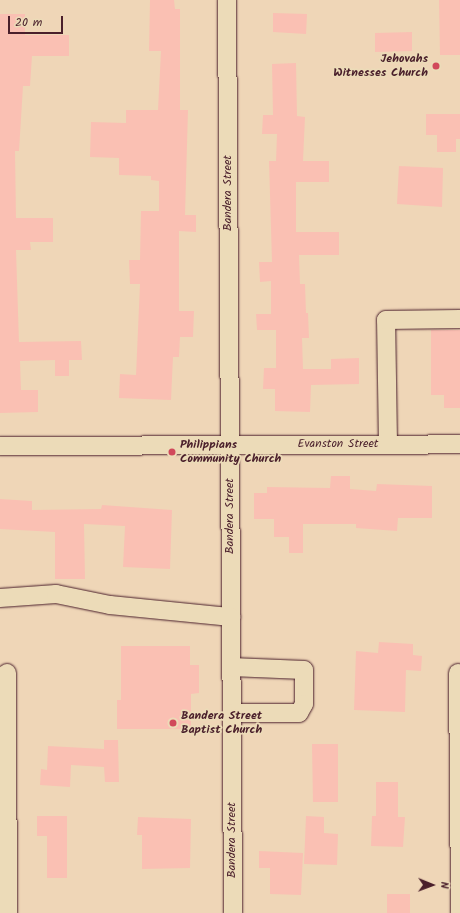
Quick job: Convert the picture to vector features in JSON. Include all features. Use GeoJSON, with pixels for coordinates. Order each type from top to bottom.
{"type":"FeatureCollection","features":[{"type":"Feature","properties":{"kind":"street","name":"Bandera Street"},"geometry":{"type":"LineString","coordinates":[[227,0],[233,913]]}},
{"type":"Feature","properties":{"kind":"street"},"geometry":{"type":"LineString","coordinates":[[388,444],[386,320],[460,319]]}},
{"type":"Feature","properties":{"kind":"street","name":"Evanston Street"},"geometry":{"type":"LineString","coordinates":[[0,446],[460,444]]}},
{"type":"Feature","properties":{"kind":"street"},"geometry":{"type":"LineString","coordinates":[[0,598],[56,594],[110,605],[231,617]]}},
{"type":"Feature","properties":{"kind":"street"},"geometry":{"type":"LineString","coordinates":[[231,667],[304,670],[304,704],[298,713],[232,713]]}},
{"type":"Feature","properties":{"kind":"street"},"geometry":{"type":"LineString","coordinates":[[7,673],[8,913]]}},
{"type":"Feature","properties":{"kind":"street"},"geometry":{"type":"LineString","coordinates":[[458,673],[460,913]]}},
{"type":"Feature","properties":{"kind":"building"},"geometry":{"type":"Polygon","coordinates":[[[150,0],[174,0],[175,9],[180,9],[180,110],[188,110],[185,215],[196,215],[196,232],[179,231],[179,311],[194,311],[193,337],[180,337],[179,357],[173,357],[171,400],[119,398],[120,374],[136,375],[140,284],[130,284],[129,260],[140,260],[141,211],[159,211],[159,181],[151,180],[151,176],[119,175],[119,158],[90,157],[91,122],[126,123],[126,110],[158,110],[161,51],[149,51],[150,0]]]}},
{"type":"Feature","properties":{"kind":"building"},"geometry":{"type":"Polygon","coordinates":[[[439,0],[460,0],[460,55],[440,55],[439,0]]]}},
{"type":"Feature","properties":{"kind":"building"},"geometry":{"type":"Polygon","coordinates":[[[273,13],[307,14],[306,34],[273,32],[273,13]]]}},
{"type":"Feature","properties":{"kind":"building"},"geometry":{"type":"Polygon","coordinates":[[[0,14],[25,14],[25,35],[69,35],[69,56],[32,56],[30,86],[23,86],[19,151],[15,151],[16,218],[53,218],[53,242],[30,242],[31,250],[16,250],[19,342],[81,341],[82,360],[69,360],[69,376],[55,376],[55,360],[20,361],[21,390],[38,390],[38,412],[0,413],[0,14]]]}},
{"type":"Feature","properties":{"kind":"building"},"geometry":{"type":"Polygon","coordinates":[[[412,32],[412,51],[375,52],[375,33],[412,32]]]}},
{"type":"Feature","properties":{"kind":"building"},"geometry":{"type":"Polygon","coordinates":[[[296,63],[297,116],[305,117],[303,161],[329,161],[329,182],[296,182],[296,232],[339,232],[339,255],[299,255],[300,284],[305,284],[309,338],[302,338],[303,369],[331,369],[331,359],[359,358],[359,384],[311,385],[310,412],[275,411],[275,389],[263,389],[264,368],[276,368],[276,330],[257,330],[256,314],[271,314],[271,281],[260,282],[259,262],[272,262],[269,161],[276,161],[277,134],[262,134],[263,115],[273,115],[272,64],[296,63]]]}},
{"type":"Feature","properties":{"kind":"building"},"geometry":{"type":"Polygon","coordinates":[[[426,114],[460,114],[460,139],[456,139],[456,152],[437,152],[437,135],[426,135],[426,114]]]}},
{"type":"Feature","properties":{"kind":"building"},"geometry":{"type":"Polygon","coordinates":[[[399,166],[443,168],[442,207],[397,204],[399,166]]]}},
{"type":"Feature","properties":{"kind":"building"},"geometry":{"type":"Polygon","coordinates":[[[431,330],[460,330],[460,408],[444,408],[444,395],[431,395],[431,330]]]}},
{"type":"Feature","properties":{"kind":"building"},"geometry":{"type":"Polygon","coordinates":[[[331,476],[350,476],[350,489],[376,491],[377,484],[432,486],[432,518],[398,518],[397,531],[356,528],[356,524],[303,524],[303,553],[289,553],[289,537],[274,537],[274,519],[254,519],[254,493],[267,493],[267,487],[330,488],[331,476]]]}},
{"type":"Feature","properties":{"kind":"building"},"geometry":{"type":"Polygon","coordinates":[[[0,499],[32,501],[32,510],[101,509],[102,505],[172,510],[170,569],[123,567],[125,526],[84,524],[85,579],[55,579],[55,532],[0,529],[0,499]]]}},
{"type":"Feature","properties":{"kind":"building"},"geometry":{"type":"Polygon","coordinates":[[[379,642],[413,644],[413,655],[422,656],[421,671],[406,670],[405,712],[354,710],[356,651],[378,653],[379,642]]]}},
{"type":"Feature","properties":{"kind":"building"},"geometry":{"type":"Polygon","coordinates":[[[121,646],[190,646],[190,665],[199,665],[199,693],[191,694],[191,729],[117,729],[117,700],[121,700],[121,646]]]}},
{"type":"Feature","properties":{"kind":"building"},"geometry":{"type":"Polygon","coordinates":[[[104,740],[118,740],[119,782],[105,782],[104,767],[71,765],[70,787],[40,785],[41,769],[47,770],[48,746],[104,749],[104,740]]]}},
{"type":"Feature","properties":{"kind":"building"},"geometry":{"type":"Polygon","coordinates":[[[312,744],[338,744],[338,802],[313,802],[312,744]]]}},
{"type":"Feature","properties":{"kind":"building"},"geometry":{"type":"Polygon","coordinates":[[[376,782],[398,782],[398,817],[405,817],[403,847],[371,846],[372,816],[376,816],[376,782]]]}},
{"type":"Feature","properties":{"kind":"building"},"geometry":{"type":"Polygon","coordinates":[[[37,816],[67,816],[67,878],[47,878],[47,836],[37,836],[37,816]]]}},
{"type":"Feature","properties":{"kind":"building"},"geometry":{"type":"Polygon","coordinates":[[[306,816],[324,817],[324,833],[338,834],[337,865],[304,864],[306,816]]]}},
{"type":"Feature","properties":{"kind":"building"},"geometry":{"type":"Polygon","coordinates":[[[138,817],[191,819],[190,868],[142,869],[142,835],[137,835],[138,817]]]}},
{"type":"Feature","properties":{"kind":"building"},"geometry":{"type":"Polygon","coordinates":[[[259,851],[303,853],[301,895],[270,894],[270,868],[259,868],[259,851]]]}},
{"type":"Feature","properties":{"kind":"building"},"geometry":{"type":"Polygon","coordinates":[[[387,894],[410,894],[410,913],[387,913],[387,894]]]}},
{"type":"Feature","properties":{"kind":"place","name":"Jehovahs Witnesses Church"},"geometry":{"type":"Point","coordinates":[436,66]}},
{"type":"Feature","properties":{"kind":"place","name":"Philippians Community Church"},"geometry":{"type":"Point","coordinates":[172,452]}},
{"type":"Feature","properties":{"kind":"place","name":"Bandera Street Baptist Church"},"geometry":{"type":"Point","coordinates":[173,723]}}]}
